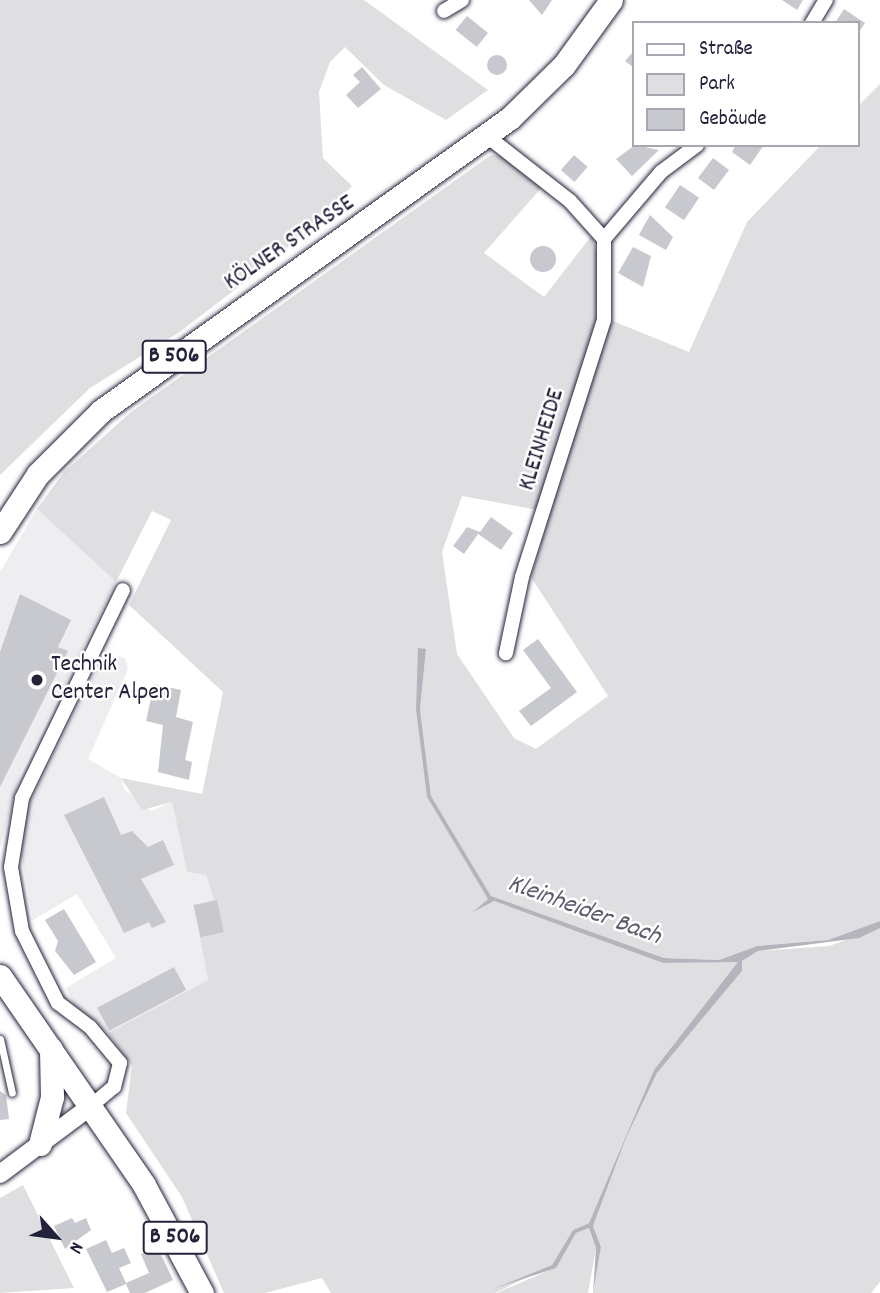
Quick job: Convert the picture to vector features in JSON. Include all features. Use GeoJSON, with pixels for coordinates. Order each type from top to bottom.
{"type":"FeatureCollection","features":[{"type":"Feature","properties":{"kind":"main road","name":"KÖLNER STRASSE"},"geometry":{"type":"LineString","coordinates":[[0,532],[38,474],[101,411],[487,136],[538,94],[611,0]]}},
{"type":"Feature","properties":{"kind":"main road","name":"B 506"},"geometry":{"type":"LineString","coordinates":[[0,976],[144,1185],[202,1293]]}},
{"type":"Feature","properties":{"kind":"main road"},"geometry":{"type":"LineString","coordinates":[[40,1144],[52,1097],[51,1049]]}},
{"type":"Feature","properties":{"kind":"street"},"geometry":{"type":"LineString","coordinates":[[444,11],[463,0]]}},
{"type":"Feature","properties":{"kind":"street"},"geometry":{"type":"LineString","coordinates":[[813,21],[826,0]]}},
{"type":"Feature","properties":{"kind":"street"},"geometry":{"type":"LineString","coordinates":[[487,136],[570,201],[604,239],[661,172],[694,147]]}},
{"type":"Feature","properties":{"kind":"street","name":"KLEINHEIDE"},"geometry":{"type":"LineString","coordinates":[[506,653],[522,577],[604,320],[604,239]]}},
{"type":"Feature","properties":{"kind":"street"},"geometry":{"type":"LineString","coordinates":[[0,1174],[114,1087],[120,1063],[90,1027],[58,1003],[22,931],[11,867],[22,798],[123,590]]}},
{"type":"Feature","properties":{"kind":"lane"},"geometry":{"type":"LineString","coordinates":[[0,1039],[12,1093]]}},
{"type":"Feature","properties":{"kind":"shaded area"},"geometry":{"type":"Polygon","coordinates":[[[37,509],[116,582],[21,771],[0,848],[0,572],[37,509]]]}},
{"type":"Feature","properties":{"kind":"shaded area"},"geometry":{"type":"Polygon","coordinates":[[[418,648],[426,649],[420,710],[431,796],[491,896],[664,958],[719,960],[757,946],[828,940],[880,921],[880,928],[859,938],[758,951],[742,961],[742,971],[657,1073],[626,1138],[593,1226],[601,1247],[593,1293],[596,1248],[589,1228],[576,1233],[556,1268],[493,1289],[552,1265],[573,1230],[589,1223],[654,1070],[738,962],[663,963],[494,901],[472,913],[488,899],[427,797],[416,710],[418,648]]]}},
{"type":"Feature","properties":{"kind":"shaded area"},"geometry":{"type":"Polygon","coordinates":[[[113,655],[125,658],[128,669],[88,759],[121,778],[125,790],[151,811],[172,802],[187,872],[206,875],[224,932],[201,937],[208,980],[108,1033],[75,1007],[66,988],[116,958],[77,894],[33,920],[21,852],[27,809],[101,659],[113,655]]]}},
{"type":"Feature","properties":{"kind":"green space"},"geometry":{"type":"Polygon","coordinates":[[[0,0],[364,0],[488,90],[446,120],[384,85],[345,47],[330,62],[319,92],[323,158],[352,186],[274,260],[178,333],[90,388],[0,475],[0,0]]]}},
{"type":"Feature","properties":{"kind":"green space"},"geometry":{"type":"Polygon","coordinates":[[[880,84],[880,921],[828,940],[757,946],[719,960],[664,958],[491,896],[431,796],[420,710],[426,649],[416,710],[427,797],[489,899],[473,913],[494,901],[663,963],[738,961],[738,969],[654,1070],[589,1223],[573,1230],[552,1265],[495,1293],[331,1293],[322,1278],[265,1293],[224,1293],[182,1197],[126,1113],[132,1066],[108,1033],[208,980],[200,937],[224,932],[206,875],[187,872],[172,802],[142,810],[121,778],[202,794],[223,692],[129,605],[171,520],[152,511],[116,582],[37,509],[64,472],[131,412],[491,155],[508,157],[543,186],[484,253],[544,297],[592,235],[597,257],[596,326],[538,510],[462,496],[442,552],[457,654],[514,738],[536,749],[608,696],[531,577],[608,319],[689,352],[747,222],[819,147],[859,147],[859,105],[880,84]]]}},
{"type":"Feature","properties":{"kind":"green space"},"geometry":{"type":"Polygon","coordinates":[[[880,928],[880,1282],[871,1293],[593,1293],[601,1247],[593,1226],[626,1138],[657,1073],[742,971],[742,961],[758,951],[829,946],[880,928]]]}},
{"type":"Feature","properties":{"kind":"green space"},"geometry":{"type":"Polygon","coordinates":[[[23,1185],[74,1288],[0,1293],[0,1198],[23,1185]]]}},
{"type":"Feature","properties":{"kind":"green space"},"geometry":{"type":"Polygon","coordinates":[[[589,1228],[596,1248],[588,1293],[496,1293],[555,1268],[576,1233],[589,1228]]]}},
{"type":"Feature","properties":{"kind":"building"},"geometry":{"type":"Polygon","coordinates":[[[529,0],[552,0],[542,15],[529,0]]]}},
{"type":"Feature","properties":{"kind":"building"},"geometry":{"type":"Polygon","coordinates":[[[782,0],[803,0],[797,10],[782,0]]]}},
{"type":"Feature","properties":{"kind":"building"},"geometry":{"type":"Polygon","coordinates":[[[844,9],[865,23],[859,32],[859,21],[836,21],[844,9]]]}},
{"type":"Feature","properties":{"kind":"building"},"geometry":{"type":"Polygon","coordinates":[[[467,16],[488,33],[477,47],[456,30],[467,16]]]}},
{"type":"Feature","properties":{"kind":"building"},"geometry":{"type":"Polygon","coordinates":[[[632,53],[632,66],[625,61],[632,53]]]}},
{"type":"Feature","properties":{"kind":"building"},"geometry":{"type":"Polygon","coordinates":[[[493,55],[501,55],[507,65],[501,75],[493,75],[487,69],[487,61],[493,55]]]}},
{"type":"Feature","properties":{"kind":"building"},"geometry":{"type":"Polygon","coordinates":[[[362,67],[381,89],[358,108],[346,95],[360,82],[353,75],[362,67]]]}},
{"type":"Feature","properties":{"kind":"building"},"geometry":{"type":"Polygon","coordinates":[[[632,147],[659,150],[632,176],[616,159],[632,147]]]}},
{"type":"Feature","properties":{"kind":"building"},"geometry":{"type":"Polygon","coordinates":[[[735,147],[763,147],[750,165],[732,152],[735,147]]]}},
{"type":"Feature","properties":{"kind":"building"},"geometry":{"type":"Polygon","coordinates":[[[574,155],[588,167],[574,182],[561,170],[574,155]]]}},
{"type":"Feature","properties":{"kind":"building"},"geometry":{"type":"Polygon","coordinates":[[[713,158],[729,170],[714,190],[698,178],[713,158]]]}},
{"type":"Feature","properties":{"kind":"building"},"geometry":{"type":"Polygon","coordinates":[[[680,185],[699,198],[684,220],[665,207],[680,185]]]}},
{"type":"Feature","properties":{"kind":"building"},"geometry":{"type":"Polygon","coordinates":[[[650,215],[673,237],[666,250],[639,235],[650,215]]]}},
{"type":"Feature","properties":{"kind":"building"},"geometry":{"type":"Polygon","coordinates":[[[543,246],[552,250],[556,259],[552,268],[543,272],[534,268],[530,259],[534,250],[543,246]]]}},
{"type":"Feature","properties":{"kind":"building"},"geometry":{"type":"Polygon","coordinates":[[[633,247],[651,256],[643,287],[618,273],[633,247]]]}},
{"type":"Feature","properties":{"kind":"building"},"geometry":{"type":"Polygon","coordinates":[[[491,517],[513,533],[501,550],[478,534],[464,554],[453,546],[467,527],[480,532],[491,517]]]}},
{"type":"Feature","properties":{"kind":"building"},"geometry":{"type":"Polygon","coordinates":[[[20,594],[71,620],[58,647],[68,651],[0,787],[0,652],[20,594]]]}},
{"type":"Feature","properties":{"kind":"building"},"geometry":{"type":"Polygon","coordinates":[[[538,639],[577,692],[531,726],[519,711],[551,688],[523,650],[538,639]]]}},
{"type":"Feature","properties":{"kind":"building"},"geometry":{"type":"Polygon","coordinates":[[[154,684],[181,690],[176,717],[193,722],[185,760],[192,762],[189,780],[158,772],[163,725],[146,721],[154,684]]]}},
{"type":"Feature","properties":{"kind":"building"},"geometry":{"type":"Polygon","coordinates":[[[104,797],[121,835],[132,831],[148,847],[163,840],[174,865],[141,879],[166,922],[152,928],[149,922],[124,933],[64,815],[104,797]]]}},
{"type":"Feature","properties":{"kind":"building"},"geometry":{"type":"Polygon","coordinates":[[[217,900],[224,932],[200,937],[194,905],[217,900]]]}},
{"type":"Feature","properties":{"kind":"building"},"geometry":{"type":"Polygon","coordinates":[[[64,909],[96,962],[74,975],[55,951],[58,941],[45,920],[64,909]]]}},
{"type":"Feature","properties":{"kind":"building"},"geometry":{"type":"Polygon","coordinates":[[[174,967],[186,990],[109,1031],[97,1008],[174,967]]]}},
{"type":"Feature","properties":{"kind":"building"},"geometry":{"type":"Polygon","coordinates":[[[0,1091],[6,1095],[9,1119],[0,1120],[0,1091]]]}},
{"type":"Feature","properties":{"kind":"building"},"geometry":{"type":"Polygon","coordinates":[[[72,1218],[75,1223],[86,1218],[91,1230],[65,1249],[54,1226],[72,1218]]]}},
{"type":"Feature","properties":{"kind":"building"},"geometry":{"type":"Polygon","coordinates":[[[106,1240],[112,1253],[124,1248],[131,1263],[119,1268],[126,1283],[149,1273],[141,1254],[157,1246],[173,1280],[145,1293],[130,1293],[126,1284],[107,1292],[86,1249],[106,1240]]]}},
{"type":"Feature","properties":{"kind":"place","name":"Technik Center Alpen"},"geometry":{"type":"Point","coordinates":[37,680]}},
{"type":"Feature","properties":{"kind":"water label","name":"Kleinheider Bach"},"geometry":{"type":"Point","coordinates":[584,911]}}]}
